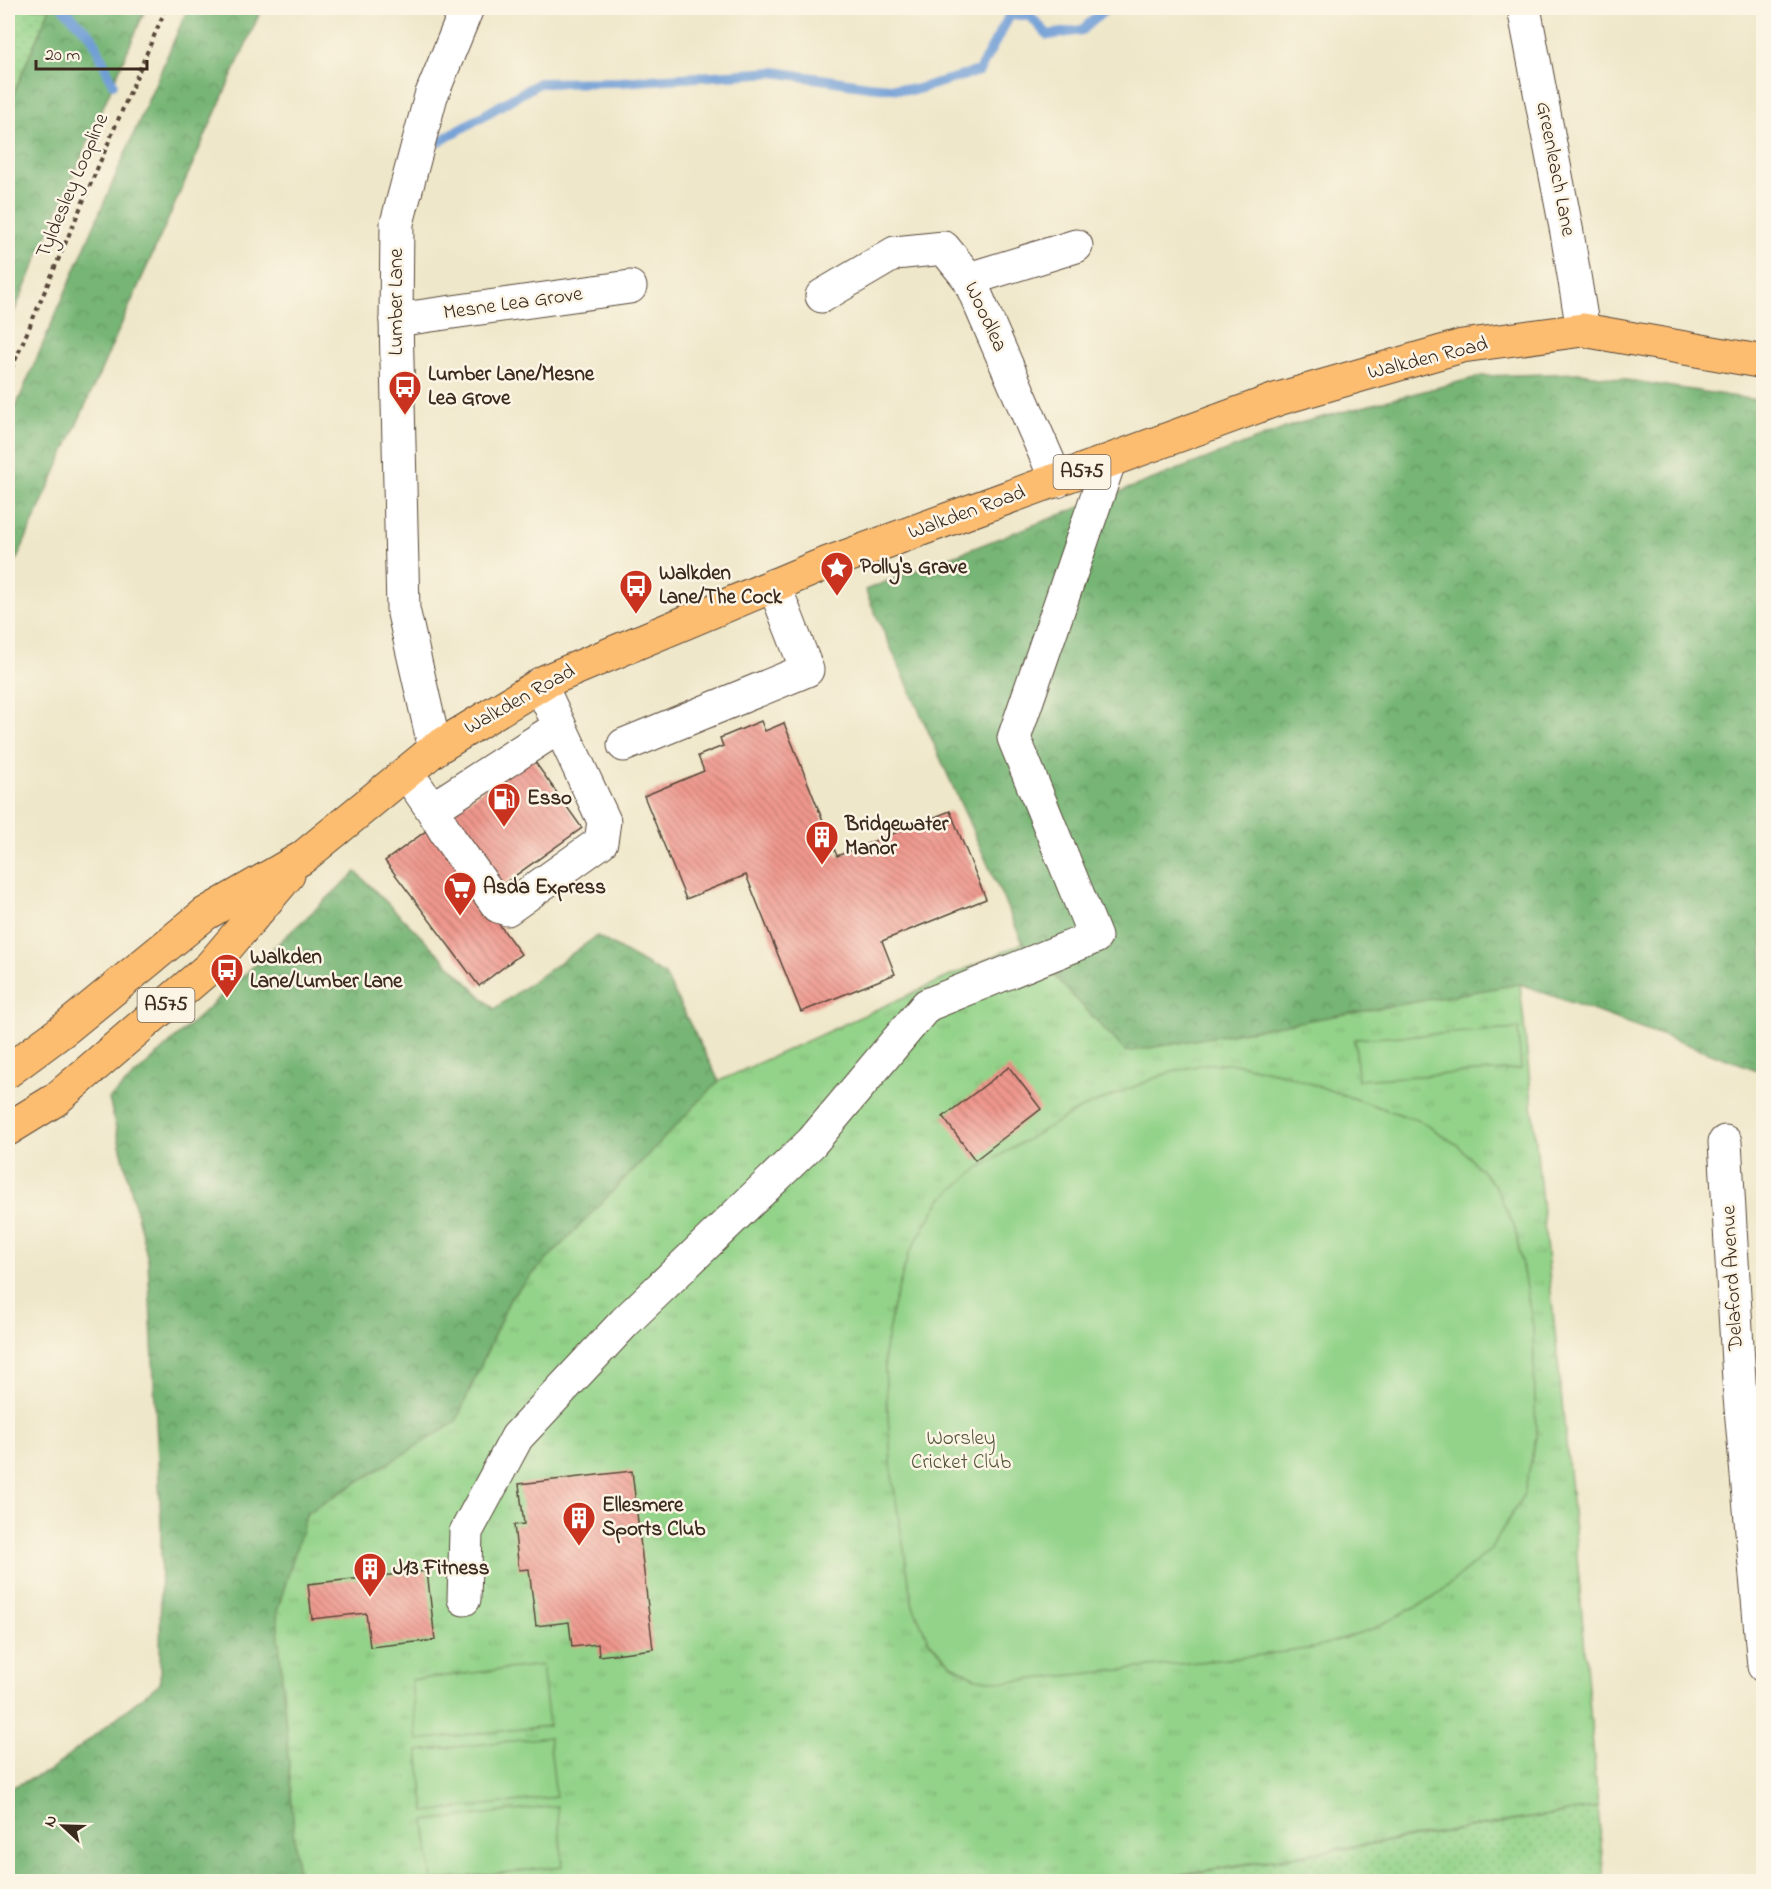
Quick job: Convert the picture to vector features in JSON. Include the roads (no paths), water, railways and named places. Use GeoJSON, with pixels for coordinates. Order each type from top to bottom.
{"type":"FeatureCollection","features":[{"type":"Feature","properties":{"kind":"highway","name":"Walkden Road"},"geometry":{"type":"LineString","coordinates":[[8,1071],[66,1028],[206,914],[302,858],[435,749],[540,684],[820,566],[1278,399],[1462,346],[1583,330],[1764,362]]}},
{"type":"Feature","properties":{"kind":"highway","name":"Walkden Road"},"geometry":{"type":"LineString","coordinates":[[8,1129],[55,1100],[210,967],[302,858]]}},
{"type":"Feature","properties":{"kind":"street","name":"Lumber Lane"},"geometry":{"type":"LineString","coordinates":[[435,749],[403,609],[396,320],[397,223],[431,96],[467,8]]}},
{"type":"Feature","properties":{"kind":"street","name":"Greenleach Lane"},"geometry":{"type":"LineString","coordinates":[[1524,8],[1563,210],[1583,330]]}},
{"type":"Feature","properties":{"kind":"street"},"geometry":{"type":"LineString","coordinates":[[969,279],[1077,246]]}},
{"type":"Feature","properties":{"kind":"street","name":"Woodlea"},"geometry":{"type":"LineString","coordinates":[[822,296],[895,254],[944,248],[969,279],[1058,481]]}},
{"type":"Feature","properties":{"kind":"street","name":"Mesne Lea Grove"},"geometry":{"type":"LineString","coordinates":[[396,320],[630,287]]}},
{"type":"Feature","properties":{"kind":"street"},"geometry":{"type":"LineString","coordinates":[[464,1599],[466,1532],[517,1437],[625,1322],[812,1142],[927,1005],[1095,937],[1014,738],[1109,462]]}},
{"type":"Feature","properties":{"kind":"street"},"geometry":{"type":"LineString","coordinates":[[624,745],[807,670],[774,585]]}},
{"type":"Feature","properties":{"kind":"street"},"geometry":{"type":"LineString","coordinates":[[407,773],[498,906],[507,909],[601,842],[604,821],[540,684]]}},
{"type":"Feature","properties":{"kind":"street"},"geometry":{"type":"LineString","coordinates":[[432,809],[559,727]]}},
{"type":"Feature","properties":{"kind":"street","name":"Delaford Avenue"},"geometry":{"type":"LineString","coordinates":[[1725,1142],[1752,1397],[1764,1666]]}},
{"type":"Feature","properties":{"kind":"waterway"},"geometry":{"type":"LineString","coordinates":[[63,8],[92,37],[113,84]]}},
{"type":"Feature","properties":{"kind":"waterway"},"geometry":{"type":"LineString","coordinates":[[440,141],[539,83],[620,82],[774,72],[868,86],[914,90],[979,71],[1010,15],[1029,15],[1048,35],[1082,30],[1107,8]]}},
{"type":"Feature","properties":{"kind":"place","name":"Lumber Lane/Mesne Lea Grove"},"geometry":{"type":"Point","coordinates":[405,416]}},
{"type":"Feature","properties":{"kind":"place","name":"Polly's Grave"},"geometry":{"type":"Point","coordinates":[837,597]}},
{"type":"Feature","properties":{"kind":"place","name":"Walkden Lane/The Cock"},"geometry":{"type":"Point","coordinates":[636,615]}},
{"type":"Feature","properties":{"kind":"place","name":"Esso"},"geometry":{"type":"Point","coordinates":[504,828]}},
{"type":"Feature","properties":{"kind":"place","name":"Bridgewater Manor"},"geometry":{"type":"Point","coordinates":[822,866]}},
{"type":"Feature","properties":{"kind":"place","name":"Asda Express"},"geometry":{"type":"Point","coordinates":[460,917]}},
{"type":"Feature","properties":{"kind":"place","name":"Walkden Lane/Lumber Lane"},"geometry":{"type":"Point","coordinates":[227,999]}},
{"type":"Feature","properties":{"kind":"place","name":"Ellesmere Sports Club"},"geometry":{"type":"Point","coordinates":[579,1547]}},
{"type":"Feature","properties":{"kind":"place","name":"J13 Fitness"},"geometry":{"type":"Point","coordinates":[370,1598]}},
{"type":"Feature","properties":{"kind":"park label","name":"Worsley Cricket Club"},"geometry":{"type":"Point","coordinates":[961,1451]}}]}
